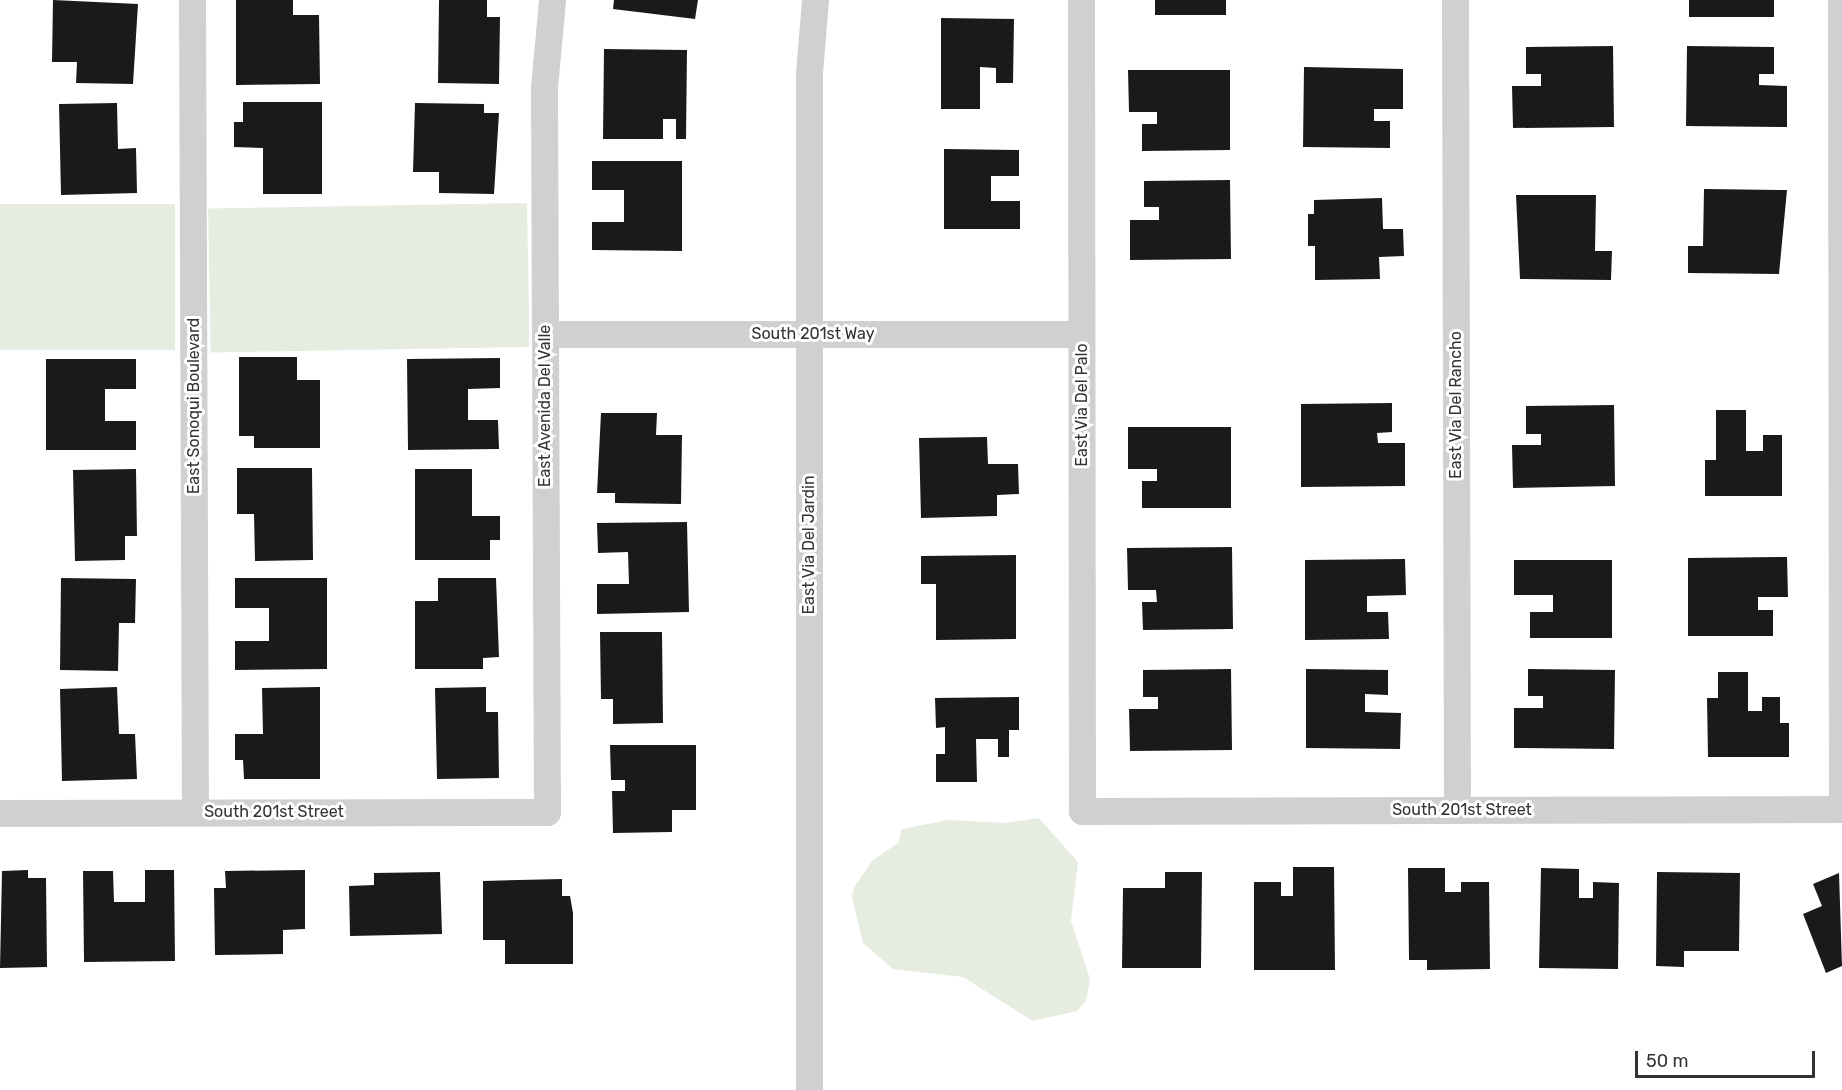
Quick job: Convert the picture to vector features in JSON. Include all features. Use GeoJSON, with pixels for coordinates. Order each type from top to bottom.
{"type":"FeatureCollection","features":[{"type":"Feature","properties":{"kind":"street","name":"East Sonoqui Boulevard"},"geometry":{"type":"LineString","coordinates":[[192,0],[195,812]]}},
{"type":"Feature","properties":{"kind":"street","name":"East Avenida Del Valle"},"geometry":{"type":"LineString","coordinates":[[547,812],[544,87],[552,0]]}},
{"type":"Feature","properties":{"kind":"street","name":"East Via Del Jardin"},"geometry":{"type":"LineString","coordinates":[[809,1090],[809,73],[815,0]]}},
{"type":"Feature","properties":{"kind":"street","name":"East Via Del Palo"},"geometry":{"type":"LineString","coordinates":[[1081,0],[1082,811]]}},
{"type":"Feature","properties":{"kind":"street","name":"East Via Del Rancho"},"geometry":{"type":"LineString","coordinates":[[1455,0],[1457,810]]}},
{"type":"Feature","properties":{"kind":"street"},"geometry":{"type":"LineString","coordinates":[[1841,0],[1842,809]]}},
{"type":"Feature","properties":{"kind":"street","name":"South 201st Way"},"geometry":{"type":"LineString","coordinates":[[545,334],[1082,334]]}},
{"type":"Feature","properties":{"kind":"street","name":"South 201st Street"},"geometry":{"type":"LineString","coordinates":[[1082,811],[1842,809]]}},
{"type":"Feature","properties":{"kind":"street","name":"South 201st Street"},"geometry":{"type":"LineString","coordinates":[[0,813],[547,812]]}},
{"type":"Feature","properties":{"kind":"shaded area"},"geometry":{"type":"Polygon","coordinates":[[[527,203],[530,347],[211,353],[208,209],[527,203]]]}},
{"type":"Feature","properties":{"kind":"shaded area"},"geometry":{"type":"Polygon","coordinates":[[[0,204],[175,204],[175,350],[0,350],[0,204]]]}},
{"type":"Feature","properties":{"kind":"shaded area"},"geometry":{"type":"Polygon","coordinates":[[[1039,818],[1078,862],[1071,921],[1090,979],[1086,1001],[1077,1011],[1033,1021],[963,977],[893,969],[863,943],[852,897],[854,887],[873,860],[898,843],[902,829],[948,820],[1006,823],[1039,818]]]}},
{"type":"Feature","properties":{"kind":"building"},"geometry":{"type":"Polygon","coordinates":[[[53,0],[138,4],[133,84],[76,83],[77,62],[52,62],[53,0]]]}},
{"type":"Feature","properties":{"kind":"building"},"geometry":{"type":"Polygon","coordinates":[[[236,0],[293,0],[293,15],[319,15],[320,84],[236,85],[236,0]]]}},
{"type":"Feature","properties":{"kind":"building"},"geometry":{"type":"Polygon","coordinates":[[[439,0],[487,0],[487,17],[500,17],[499,84],[438,83],[439,0]]]}},
{"type":"Feature","properties":{"kind":"building"},"geometry":{"type":"Polygon","coordinates":[[[614,0],[698,0],[695,19],[613,9],[614,0]]]}},
{"type":"Feature","properties":{"kind":"building"},"geometry":{"type":"Polygon","coordinates":[[[1155,0],[1226,0],[1226,15],[1155,15],[1155,0]]]}},
{"type":"Feature","properties":{"kind":"building"},"geometry":{"type":"Polygon","coordinates":[[[1689,0],[1774,0],[1774,17],[1689,17],[1689,0]]]}},
{"type":"Feature","properties":{"kind":"building"},"geometry":{"type":"Polygon","coordinates":[[[941,18],[1014,19],[1013,83],[996,83],[996,68],[980,67],[980,109],[941,109],[941,18]]]}},
{"type":"Feature","properties":{"kind":"building"},"geometry":{"type":"Polygon","coordinates":[[[1613,46],[1614,127],[1513,128],[1512,86],[1541,86],[1541,74],[1526,74],[1526,47],[1613,46]]]}},
{"type":"Feature","properties":{"kind":"building"},"geometry":{"type":"Polygon","coordinates":[[[1687,46],[1774,47],[1774,74],[1759,74],[1759,85],[1787,86],[1787,127],[1686,126],[1687,46]]]}},
{"type":"Feature","properties":{"kind":"building"},"geometry":{"type":"Polygon","coordinates":[[[604,49],[687,50],[686,139],[676,139],[676,119],[663,119],[663,139],[603,139],[604,49]]]}},
{"type":"Feature","properties":{"kind":"building"},"geometry":{"type":"Polygon","coordinates":[[[1304,67],[1403,69],[1403,109],[1374,109],[1374,121],[1390,121],[1390,148],[1303,147],[1304,67]]]}},
{"type":"Feature","properties":{"kind":"building"},"geometry":{"type":"Polygon","coordinates":[[[1128,70],[1230,70],[1230,150],[1142,151],[1142,124],[1157,124],[1157,112],[1129,112],[1128,70]]]}},
{"type":"Feature","properties":{"kind":"building"},"geometry":{"type":"Polygon","coordinates":[[[243,102],[322,102],[322,194],[263,194],[263,148],[234,147],[234,122],[243,122],[243,102]]]}},
{"type":"Feature","properties":{"kind":"building"},"geometry":{"type":"Polygon","coordinates":[[[117,103],[118,149],[136,148],[137,193],[61,195],[59,104],[117,103]]]}},
{"type":"Feature","properties":{"kind":"building"},"geometry":{"type":"Polygon","coordinates":[[[415,103],[484,104],[484,113],[499,113],[494,194],[439,193],[439,172],[413,172],[415,103]]]}},
{"type":"Feature","properties":{"kind":"building"},"geometry":{"type":"Polygon","coordinates":[[[944,149],[1019,150],[1019,176],[991,176],[991,201],[1020,201],[1020,229],[944,229],[944,149]]]}},
{"type":"Feature","properties":{"kind":"building"},"geometry":{"type":"Polygon","coordinates":[[[592,161],[682,161],[682,251],[592,250],[592,222],[624,222],[624,190],[592,190],[592,161]]]}},
{"type":"Feature","properties":{"kind":"building"},"geometry":{"type":"Polygon","coordinates":[[[1230,180],[1231,259],[1130,260],[1130,220],[1159,220],[1159,207],[1144,207],[1144,181],[1230,180]]]}},
{"type":"Feature","properties":{"kind":"building"},"geometry":{"type":"Polygon","coordinates":[[[1704,189],[1787,190],[1779,274],[1688,273],[1688,246],[1703,246],[1704,189]]]}},
{"type":"Feature","properties":{"kind":"building"},"geometry":{"type":"Polygon","coordinates":[[[1516,195],[1596,195],[1595,251],[1612,251],[1611,280],[1520,279],[1516,195]]]}},
{"type":"Feature","properties":{"kind":"building"},"geometry":{"type":"Polygon","coordinates":[[[1382,198],[1383,229],[1403,229],[1404,256],[1379,257],[1380,279],[1315,280],[1315,246],[1308,246],[1308,214],[1314,214],[1314,200],[1382,198]]]}},
{"type":"Feature","properties":{"kind":"building"},"geometry":{"type":"Polygon","coordinates":[[[239,357],[297,357],[297,380],[320,380],[320,448],[254,448],[254,436],[239,436],[239,357]]]}},
{"type":"Feature","properties":{"kind":"building"},"geometry":{"type":"Polygon","coordinates":[[[500,358],[500,388],[468,389],[468,420],[498,420],[499,449],[408,450],[407,359],[500,358]]]}},
{"type":"Feature","properties":{"kind":"building"},"geometry":{"type":"Polygon","coordinates":[[[46,359],[136,359],[136,389],[105,389],[105,421],[136,421],[136,450],[46,450],[46,359]]]}},
{"type":"Feature","properties":{"kind":"building"},"geometry":{"type":"Polygon","coordinates":[[[1392,403],[1392,432],[1377,433],[1378,443],[1405,443],[1405,486],[1301,487],[1301,404],[1392,403]]]}},
{"type":"Feature","properties":{"kind":"building"},"geometry":{"type":"Polygon","coordinates":[[[1614,405],[1615,486],[1513,488],[1512,445],[1541,445],[1541,434],[1526,434],[1526,406],[1614,405]]]}},
{"type":"Feature","properties":{"kind":"building"},"geometry":{"type":"Polygon","coordinates":[[[1716,410],[1746,410],[1746,451],[1763,451],[1763,435],[1782,435],[1782,496],[1705,496],[1705,460],[1716,460],[1716,410]]]}},
{"type":"Feature","properties":{"kind":"building"},"geometry":{"type":"Polygon","coordinates":[[[601,413],[657,413],[656,435],[682,435],[681,504],[615,503],[615,493],[597,493],[601,413]]]}},
{"type":"Feature","properties":{"kind":"building"},"geometry":{"type":"Polygon","coordinates":[[[1128,427],[1231,427],[1231,508],[1142,508],[1142,481],[1157,481],[1157,469],[1128,469],[1128,427]]]}},
{"type":"Feature","properties":{"kind":"building"},"geometry":{"type":"Polygon","coordinates":[[[987,437],[988,464],[1018,464],[1019,494],[997,495],[997,516],[921,518],[919,438],[987,437]]]}},
{"type":"Feature","properties":{"kind":"building"},"geometry":{"type":"Polygon","coordinates":[[[237,468],[312,468],[313,560],[255,561],[254,514],[237,514],[237,468]]]}},
{"type":"Feature","properties":{"kind":"building"},"geometry":{"type":"Polygon","coordinates":[[[136,469],[137,536],[125,536],[125,560],[75,561],[73,470],[136,469]]]}},
{"type":"Feature","properties":{"kind":"building"},"geometry":{"type":"Polygon","coordinates":[[[415,469],[472,469],[472,516],[500,516],[500,540],[490,540],[490,560],[415,560],[415,469]]]}},
{"type":"Feature","properties":{"kind":"building"},"geometry":{"type":"Polygon","coordinates":[[[687,522],[689,612],[597,614],[597,584],[629,584],[628,552],[598,553],[597,523],[687,522]]]}},
{"type":"Feature","properties":{"kind":"building"},"geometry":{"type":"Polygon","coordinates":[[[1232,547],[1233,629],[1143,630],[1142,602],[1157,602],[1156,590],[1128,590],[1127,548],[1232,547]]]}},
{"type":"Feature","properties":{"kind":"building"},"geometry":{"type":"Polygon","coordinates":[[[1016,555],[1016,639],[936,640],[936,584],[921,584],[921,556],[1016,555]]]}},
{"type":"Feature","properties":{"kind":"building"},"geometry":{"type":"Polygon","coordinates":[[[1787,557],[1788,597],[1758,597],[1758,610],[1773,610],[1773,636],[1688,636],[1688,558],[1787,557]]]}},
{"type":"Feature","properties":{"kind":"building"},"geometry":{"type":"Polygon","coordinates":[[[1405,559],[1406,595],[1367,596],[1367,612],[1388,612],[1389,639],[1305,640],[1305,560],[1405,559]]]}},
{"type":"Feature","properties":{"kind":"building"},"geometry":{"type":"Polygon","coordinates":[[[1514,560],[1612,560],[1612,638],[1530,638],[1530,612],[1553,612],[1553,595],[1514,595],[1514,560]]]}},
{"type":"Feature","properties":{"kind":"building"},"geometry":{"type":"Polygon","coordinates":[[[61,578],[136,579],[135,623],[119,623],[118,671],[60,670],[61,578]]]}},
{"type":"Feature","properties":{"kind":"building"},"geometry":{"type":"Polygon","coordinates":[[[235,578],[327,578],[327,669],[235,670],[235,641],[269,641],[269,608],[235,608],[235,578]]]}},
{"type":"Feature","properties":{"kind":"building"},"geometry":{"type":"Polygon","coordinates":[[[438,578],[496,578],[499,657],[483,658],[483,669],[415,669],[415,601],[438,601],[438,578]]]}},
{"type":"Feature","properties":{"kind":"building"},"geometry":{"type":"Polygon","coordinates":[[[600,632],[662,632],[663,723],[613,724],[613,699],[601,699],[600,632]]]}},
{"type":"Feature","properties":{"kind":"building"},"geometry":{"type":"Polygon","coordinates":[[[1231,669],[1232,750],[1130,751],[1129,709],[1158,709],[1158,697],[1143,697],[1143,670],[1231,669]]]}},
{"type":"Feature","properties":{"kind":"building"},"geometry":{"type":"Polygon","coordinates":[[[1306,669],[1388,670],[1388,695],[1365,694],[1365,712],[1401,713],[1400,749],[1306,748],[1306,669]]]}},
{"type":"Feature","properties":{"kind":"building"},"geometry":{"type":"Polygon","coordinates":[[[1528,669],[1615,670],[1614,749],[1514,748],[1514,708],[1543,708],[1543,696],[1528,696],[1528,669]]]}},
{"type":"Feature","properties":{"kind":"building"},"geometry":{"type":"Polygon","coordinates":[[[1718,672],[1748,672],[1748,711],[1762,711],[1762,697],[1780,697],[1780,723],[1789,723],[1789,757],[1708,757],[1707,698],[1718,698],[1718,672]]]}},
{"type":"Feature","properties":{"kind":"building"},"geometry":{"type":"Polygon","coordinates":[[[117,687],[119,734],[135,734],[137,779],[62,781],[60,689],[117,687]]]}},
{"type":"Feature","properties":{"kind":"building"},"geometry":{"type":"Polygon","coordinates":[[[320,687],[320,779],[244,779],[243,760],[235,760],[235,734],[263,734],[262,688],[320,687]]]}},
{"type":"Feature","properties":{"kind":"building"},"geometry":{"type":"Polygon","coordinates":[[[486,687],[486,712],[498,712],[499,778],[437,779],[435,688],[486,687]]]}},
{"type":"Feature","properties":{"kind":"building"},"geometry":{"type":"Polygon","coordinates":[[[1019,697],[1019,730],[1009,730],[1009,757],[998,757],[998,739],[976,739],[977,782],[936,782],[936,754],[945,754],[945,727],[936,728],[935,698],[1019,697]]]}},
{"type":"Feature","properties":{"kind":"building"},"geometry":{"type":"Polygon","coordinates":[[[610,745],[696,745],[696,810],[672,810],[672,832],[613,833],[612,791],[625,791],[625,780],[611,780],[610,745]]]}},
{"type":"Feature","properties":{"kind":"building"},"geometry":{"type":"Polygon","coordinates":[[[1293,867],[1334,867],[1335,970],[1254,970],[1254,882],[1281,882],[1281,896],[1293,896],[1293,867]]]}},
{"type":"Feature","properties":{"kind":"building"},"geometry":{"type":"Polygon","coordinates":[[[1408,868],[1445,868],[1445,892],[1461,892],[1461,882],[1489,882],[1490,969],[1427,970],[1427,960],[1409,960],[1408,868]]]}},
{"type":"Feature","properties":{"kind":"building"},"geometry":{"type":"Polygon","coordinates":[[[1541,868],[1579,869],[1579,898],[1593,898],[1593,882],[1619,883],[1618,969],[1539,968],[1541,868]]]}},
{"type":"Feature","properties":{"kind":"building"},"geometry":{"type":"Polygon","coordinates":[[[28,870],[28,878],[46,878],[47,967],[0,968],[2,871],[28,870]]]}},
{"type":"Feature","properties":{"kind":"building"},"geometry":{"type":"Polygon","coordinates":[[[145,870],[174,870],[175,961],[84,962],[83,871],[113,871],[114,902],[145,902],[145,870]]]}},
{"type":"Feature","properties":{"kind":"building"},"geometry":{"type":"Polygon","coordinates":[[[305,870],[305,929],[283,930],[283,954],[215,955],[214,888],[226,888],[225,871],[305,870]]]}},
{"type":"Feature","properties":{"kind":"building"},"geometry":{"type":"Polygon","coordinates":[[[440,872],[442,934],[350,936],[349,886],[374,885],[374,873],[440,872]]]}},
{"type":"Feature","properties":{"kind":"building"},"geometry":{"type":"Polygon","coordinates":[[[1165,872],[1202,872],[1201,968],[1122,968],[1123,888],[1165,888],[1165,872]]]}},
{"type":"Feature","properties":{"kind":"building"},"geometry":{"type":"Polygon","coordinates":[[[1657,872],[1740,873],[1739,951],[1684,951],[1684,967],[1656,966],[1657,872]]]}},
{"type":"Feature","properties":{"kind":"building"},"geometry":{"type":"Polygon","coordinates":[[[1839,873],[1842,966],[1826,973],[1803,914],[1822,906],[1813,884],[1839,873]]]}},
{"type":"Feature","properties":{"kind":"building"},"geometry":{"type":"Polygon","coordinates":[[[562,879],[562,896],[570,896],[573,913],[573,964],[505,964],[505,940],[483,940],[483,881],[562,879]]]}}]}
